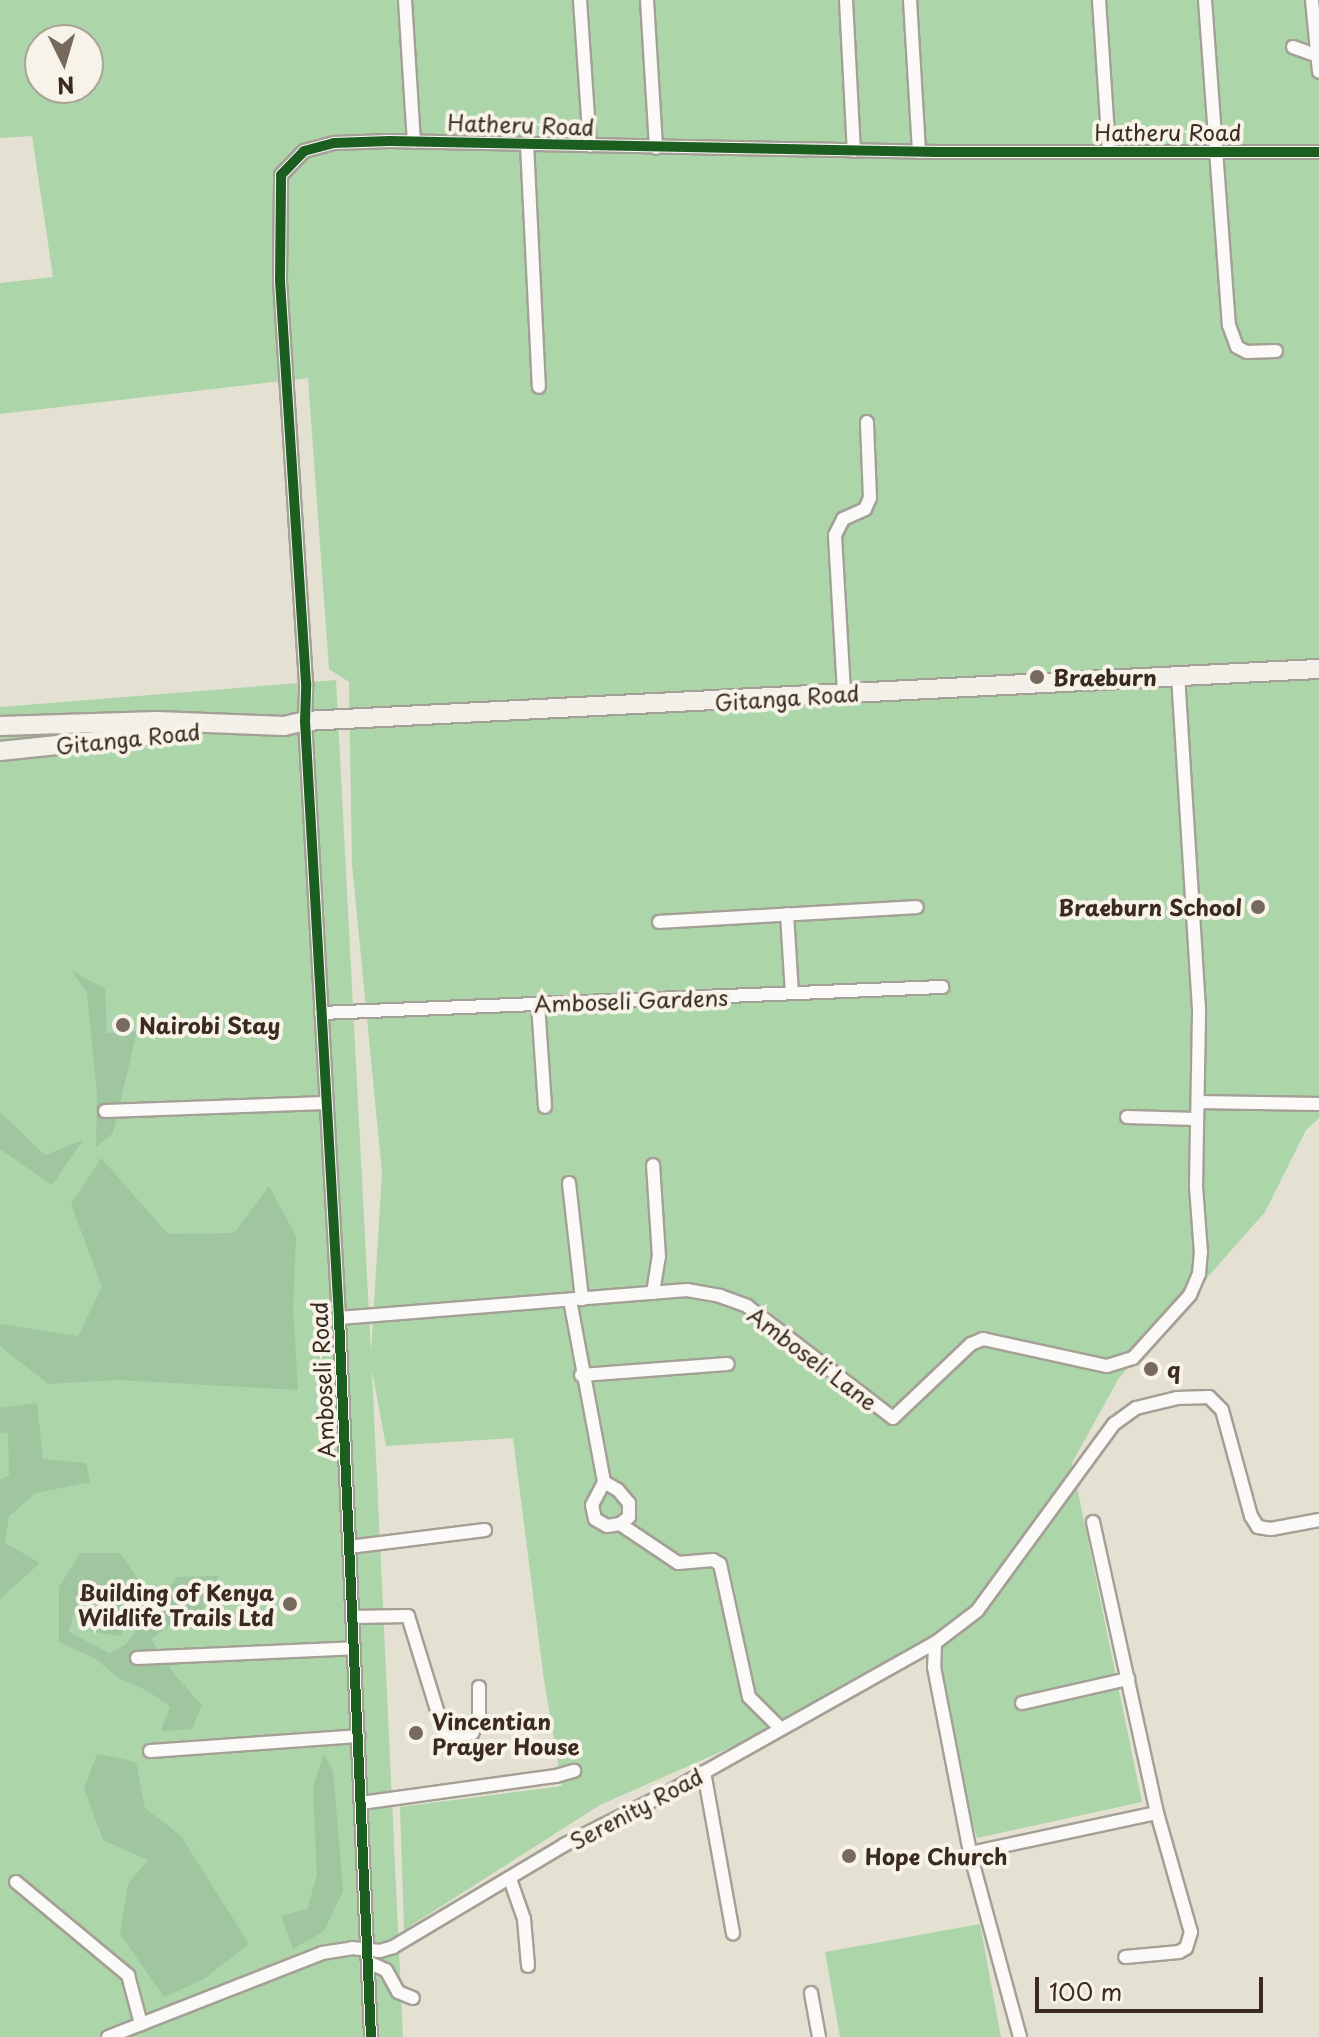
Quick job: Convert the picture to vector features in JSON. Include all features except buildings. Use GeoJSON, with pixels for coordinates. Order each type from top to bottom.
{"type":"FeatureCollection","features":[{"type":"Feature","properties":{"kind":"main road","name":"Gitanga Road"},"geometry":{"type":"LineString","coordinates":[[4,752],[68,742],[305,721],[705,703],[844,692],[1319,669]]}},
{"type":"Feature","properties":{"kind":"main road","name":"Gitanga Road"},"geometry":{"type":"LineString","coordinates":[[0,726],[157,721],[256,726]]}},
{"type":"Feature","properties":{"kind":"street"},"geometry":{"type":"LineString","coordinates":[[405,0],[414,142]]}},
{"type":"Feature","properties":{"kind":"street"},"geometry":{"type":"LineString","coordinates":[[580,0],[590,146]]}},
{"type":"Feature","properties":{"kind":"street"},"geometry":{"type":"LineString","coordinates":[[647,0],[656,148]]}},
{"type":"Feature","properties":{"kind":"street"},"geometry":{"type":"LineString","coordinates":[[846,0],[854,151]]}},
{"type":"Feature","properties":{"kind":"street"},"geometry":{"type":"LineString","coordinates":[[910,0],[919,152]]}},
{"type":"Feature","properties":{"kind":"street"},"geometry":{"type":"LineString","coordinates":[[1099,0],[1109,152]]}},
{"type":"Feature","properties":{"kind":"street"},"geometry":{"type":"LineString","coordinates":[[1205,0],[1229,325],[1237,347],[1247,352],[1276,351]]}},
{"type":"Feature","properties":{"kind":"street"},"geometry":{"type":"LineString","coordinates":[[1312,0],[1319,72]]}},
{"type":"Feature","properties":{"kind":"street"},"geometry":{"type":"LineString","coordinates":[[1293,47],[1318,56]]}},
{"type":"Feature","properties":{"kind":"street","name":"Hatheru Road"},"geometry":{"type":"LineString","coordinates":[[305,721],[306,683],[280,279],[281,175],[304,151],[334,143],[414,142],[919,152],[1319,152]]}},
{"type":"Feature","properties":{"kind":"street"},"geometry":{"type":"LineString","coordinates":[[527,144],[539,387]]}},
{"type":"Feature","properties":{"kind":"street"},"geometry":{"type":"LineString","coordinates":[[844,692],[835,535],[843,519],[865,509],[870,498],[867,422]]}},
{"type":"Feature","properties":{"kind":"street"},"geometry":{"type":"LineString","coordinates":[[1127,1117],[1196,1119],[1198,1102],[1199,1009],[1178,677]]}},
{"type":"Feature","properties":{"kind":"street","name":"Amboseli Road"},"geometry":{"type":"LineString","coordinates":[[305,721],[339,1318],[371,2037]]}},
{"type":"Feature","properties":{"kind":"street"},"geometry":{"type":"LineString","coordinates":[[659,922],[917,907]]}},
{"type":"Feature","properties":{"kind":"street"},"geometry":{"type":"LineString","coordinates":[[787,914],[792,993]]}},
{"type":"Feature","properties":{"kind":"street","name":"Amboseli Gardens"},"geometry":{"type":"LineString","coordinates":[[321,1013],[942,987]]}},
{"type":"Feature","properties":{"kind":"street"},"geometry":{"type":"LineString","coordinates":[[538,1004],[545,1107]]}},
{"type":"Feature","properties":{"kind":"street"},"geometry":{"type":"LineString","coordinates":[[1198,1102],[1319,1104]]}},
{"type":"Feature","properties":{"kind":"street"},"geometry":{"type":"LineString","coordinates":[[105,1111],[326,1103]]}},
{"type":"Feature","properties":{"kind":"street","name":"Amboseli Lane"},"geometry":{"type":"LineString","coordinates":[[339,1318],[687,1290],[720,1296],[747,1306],[893,1418],[971,1344],[983,1339],[1114,1366],[1133,1358],[1190,1295],[1199,1274],[1196,1119]]}},
{"type":"Feature","properties":{"kind":"street"},"geometry":{"type":"LineString","coordinates":[[653,1165],[659,1257],[653,1293]]}},
{"type":"Feature","properties":{"kind":"street"},"geometry":{"type":"LineString","coordinates":[[569,1183],[581,1375],[604,1482],[592,1505],[595,1519],[607,1526],[620,1524],[629,1517],[629,1503],[618,1490],[604,1482]]}},
{"type":"Feature","properties":{"kind":"street"},"geometry":{"type":"LineString","coordinates":[[581,1375],[728,1364]]}},
{"type":"Feature","properties":{"kind":"street","name":"Serenity Road"},"geometry":{"type":"LineString","coordinates":[[108,2037],[322,1953],[343,1948],[369,1956],[393,1947],[564,1845],[704,1772],[935,1643],[977,1611],[1125,1413],[1149,1403],[1209,1397],[1222,1410],[1251,1516],[1258,1527],[1271,1529],[1319,1520]]}},
{"type":"Feature","properties":{"kind":"street"},"geometry":{"type":"LineString","coordinates":[[1093,1522],[1157,1813],[1191,1932],[1190,1940],[1179,1952],[1125,1957]]}},
{"type":"Feature","properties":{"kind":"street"},"geometry":{"type":"LineString","coordinates":[[620,1524],[678,1563],[713,1560],[720,1564],[749,1697],[781,1729]]}},
{"type":"Feature","properties":{"kind":"street"},"geometry":{"type":"LineString","coordinates":[[349,1547],[485,1530]]}},
{"type":"Feature","properties":{"kind":"street"},"geometry":{"type":"LineString","coordinates":[[353,1617],[408,1616],[444,1733],[451,1738],[472,1733],[479,1718],[479,1687]]}},
{"type":"Feature","properties":{"kind":"street"},"geometry":{"type":"LineString","coordinates":[[935,1643],[934,1667],[970,1853],[1020,2037]]}},
{"type":"Feature","properties":{"kind":"street"},"geometry":{"type":"LineString","coordinates":[[137,1658],[354,1648]]}},
{"type":"Feature","properties":{"kind":"street"},"geometry":{"type":"LineString","coordinates":[[1022,1703],[1128,1679]]}},
{"type":"Feature","properties":{"kind":"street"},"geometry":{"type":"LineString","coordinates":[[150,1751],[358,1736]]}},
{"type":"Feature","properties":{"kind":"street"},"geometry":{"type":"LineString","coordinates":[[361,1803],[574,1771]]}},
{"type":"Feature","properties":{"kind":"street"},"geometry":{"type":"LineString","coordinates":[[704,1772],[733,1933]]}},
{"type":"Feature","properties":{"kind":"street"},"geometry":{"type":"LineString","coordinates":[[970,1853],[1157,1813]]}},
{"type":"Feature","properties":{"kind":"street"},"geometry":{"type":"LineString","coordinates":[[510,1879],[524,1919],[528,1966]]}},
{"type":"Feature","properties":{"kind":"street"},"geometry":{"type":"LineString","coordinates":[[16,1882],[128,1975],[141,2024]]}},
{"type":"Feature","properties":{"kind":"street"},"geometry":{"type":"LineString","coordinates":[[369,1956],[386,1970],[398,1992],[413,1998]]}},
{"type":"Feature","properties":{"kind":"street"},"geometry":{"type":"LineString","coordinates":[[811,1993],[819,2037]]}},
{"type":"Feature","properties":{"kind":"green space"},"geometry":{"type":"Polygon","coordinates":[[[0,0],[1319,0],[1319,1118],[1306,1130],[1265,1212],[1119,1378],[1072,1463],[1142,1802],[977,1838],[927,1656],[863,1689],[600,1805],[404,1930],[400,1807],[562,1786],[544,1680],[513,1438],[386,1446],[372,1371],[403,2037],[0,2037],[0,707],[336,680],[371,1352],[382,1173],[352,864],[349,682],[329,669],[308,378],[0,414],[0,283],[53,277],[32,136],[0,138],[0,0]]]}},
{"type":"Feature","properties":{"kind":"green space"},"geometry":{"type":"Polygon","coordinates":[[[71,970],[105,989],[107,1033],[137,1031],[113,1133],[96,1147],[97,1095],[87,993],[71,970]]]}},
{"type":"Feature","properties":{"kind":"green space"},"geometry":{"type":"Polygon","coordinates":[[[0,1112],[45,1155],[83,1140],[52,1185],[0,1149],[0,1112]]]}},
{"type":"Feature","properties":{"kind":"green space"},"geometry":{"type":"Polygon","coordinates":[[[101,1158],[168,1234],[234,1233],[269,1186],[296,1236],[293,1308],[298,1390],[118,1380],[48,1384],[0,1346],[0,1324],[78,1336],[102,1287],[71,1204],[101,1158]]]}},
{"type":"Feature","properties":{"kind":"green space"},"geometry":{"type":"Polygon","coordinates":[[[37,1403],[43,1459],[86,1463],[90,1482],[36,1493],[9,1516],[5,1543],[40,1563],[0,1599],[0,1480],[9,1475],[8,1433],[0,1432],[0,1408],[37,1403]]]}},
{"type":"Feature","properties":{"kind":"green space"},"geometry":{"type":"Polygon","coordinates":[[[80,1553],[120,1553],[138,1579],[142,1603],[120,1636],[90,1631],[102,1605],[91,1583],[74,1612],[69,1632],[109,1653],[125,1645],[177,1577],[219,1576],[202,1612],[179,1618],[151,1639],[174,1674],[202,1705],[192,1729],[161,1731],[170,1707],[148,1691],[120,1679],[94,1658],[59,1642],[59,1587],[80,1553]]]}},
{"type":"Feature","properties":{"kind":"green space"},"geometry":{"type":"Polygon","coordinates":[[[97,1754],[136,1762],[145,1808],[181,1836],[249,1944],[204,1979],[164,1997],[120,1934],[128,1884],[148,1860],[103,1840],[84,1788],[97,1754]]]}},
{"type":"Feature","properties":{"kind":"green space"},"geometry":{"type":"Polygon","coordinates":[[[324,1754],[333,1771],[343,1891],[324,1931],[293,1949],[281,1916],[307,1909],[317,1875],[313,1787],[324,1754]]]}},
{"type":"Feature","properties":{"kind":"green space"},"geometry":{"type":"Polygon","coordinates":[[[980,1924],[1001,2037],[840,2037],[825,1952],[980,1924]]]}},
{"type":"Feature","properties":{"kind":"cycle path"},"geometry":{"type":"LineString","coordinates":[[371,2037],[339,1318],[305,721],[306,683],[280,279],[281,175],[304,151],[334,143],[389,141],[937,152],[1319,152]]}},
{"type":"Feature","properties":{"kind":"place","name":"Braeburn"},"geometry":{"type":"Point","coordinates":[1037,677]}},
{"type":"Feature","properties":{"kind":"place","name":"Braeburn School"},"geometry":{"type":"Point","coordinates":[1258,907]}},
{"type":"Feature","properties":{"kind":"place","name":"Nairobi Stay"},"geometry":{"type":"Point","coordinates":[123,1025]}},
{"type":"Feature","properties":{"kind":"place","name":"q"},"geometry":{"type":"Point","coordinates":[1151,1369]}},
{"type":"Feature","properties":{"kind":"place","name":"Building of Kenya Wildlife Trails Ltd"},"geometry":{"type":"Point","coordinates":[290,1604]}},
{"type":"Feature","properties":{"kind":"place","name":"Vincentian Prayer House"},"geometry":{"type":"Point","coordinates":[416,1733]}},
{"type":"Feature","properties":{"kind":"place","name":"Hope Church"},"geometry":{"type":"Point","coordinates":[849,1856]}}]}
